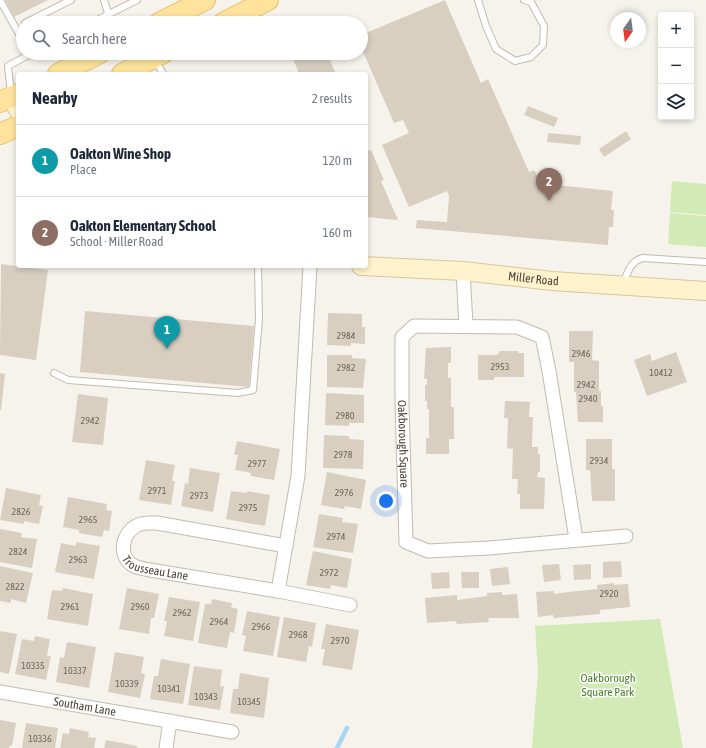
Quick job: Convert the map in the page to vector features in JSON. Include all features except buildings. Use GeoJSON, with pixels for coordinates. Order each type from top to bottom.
{"type":"FeatureCollection","features":[{"type":"Feature","properties":{"kind":"main road"},"geometry":{"type":"LineString","coordinates":[[237,16],[268,0]]}},
{"type":"Feature","properties":{"kind":"main road"},"geometry":{"type":"LineString","coordinates":[[172,16],[201,1]]}},
{"type":"Feature","properties":{"kind":"main road"},"geometry":{"type":"LineString","coordinates":[[62,72],[86,60]]}},
{"type":"Feature","properties":{"kind":"main road"},"geometry":{"type":"LineString","coordinates":[[128,72],[160,62]]}},
{"type":"Feature","properties":{"kind":"main road"},"geometry":{"type":"LineString","coordinates":[[0,134],[16,127]]}},
{"type":"Feature","properties":{"kind":"street","name":"Miller Road"},"geometry":{"type":"LineString","coordinates":[[368,266],[463,271],[552,281],[706,291]]}},
{"type":"Feature","properties":{"kind":"street"},"geometry":{"type":"LineString","coordinates":[[278,591],[298,476],[310,268]]}},
{"type":"Feature","properties":{"kind":"street"},"geometry":{"type":"LineString","coordinates":[[463,271],[466,325]]}},
{"type":"Feature","properties":{"kind":"street","name":"Oakborough Square"},"geometry":{"type":"LineString","coordinates":[[576,539],[549,371],[542,337],[517,327],[466,325],[414,326],[402,337],[402,405],[406,542],[428,551],[489,548],[576,539],[626,536]]}},
{"type":"Feature","properties":{"kind":"street","name":"Trousseau Lane"},"geometry":{"type":"LineString","coordinates":[[286,546],[157,524],[143,523],[136,526],[126,535],[123,548],[124,556],[134,566],[350,605]]}},
{"type":"Feature","properties":{"kind":"street","name":"Southam Lane"},"geometry":{"type":"LineString","coordinates":[[0,692],[232,732]]}},
{"type":"Feature","properties":{"kind":"street"},"geometry":{"type":"LineString","coordinates":[[166,748],[170,721]]}},
{"type":"Feature","properties":{"kind":"lane"},"geometry":{"type":"LineString","coordinates":[[0,0],[15,28]]}},
{"type":"Feature","properties":{"kind":"lane"},"geometry":{"type":"LineString","coordinates":[[40,16],[71,0]]}},
{"type":"Feature","properties":{"kind":"lane"},"geometry":{"type":"LineString","coordinates":[[104,0],[108,15],[137,0]]}},
{"type":"Feature","properties":{"kind":"lane"},"geometry":{"type":"LineString","coordinates":[[478,0],[486,26],[496,49],[515,61],[531,57],[543,45],[544,26],[531,2],[524,0]]}},
{"type":"Feature","properties":{"kind":"lane"},"geometry":{"type":"LineString","coordinates":[[12,101],[8,66],[19,60]]}},
{"type":"Feature","properties":{"kind":"lane"},"geometry":{"type":"LineString","coordinates":[[622,285],[630,267],[636,260],[643,258],[706,262]]}},
{"type":"Feature","properties":{"kind":"lane"},"geometry":{"type":"LineString","coordinates":[[54,373],[68,380],[238,393],[253,390],[258,306],[258,268]]}},
{"type":"Feature","properties":{"kind":"green space"},"geometry":{"type":"Polygon","coordinates":[[[672,181],[706,184],[706,215],[670,212],[672,181]]]}},
{"type":"Feature","properties":{"kind":"green space"},"geometry":{"type":"Polygon","coordinates":[[[670,213],[706,216],[706,247],[668,244],[670,213]]]}},
{"type":"Feature","properties":{"kind":"green space","name":"Oakborough Square Park"},"geometry":{"type":"Polygon","coordinates":[[[660,619],[683,748],[532,748],[538,671],[535,626],[660,619]]]}},
{"type":"Feature","properties":{"kind":"waterway"},"geometry":{"type":"LineString","coordinates":[[337,748],[347,728]]}},
{"type":"Feature","properties":{"kind":"place","name":"Oakton Elementary School"},"geometry":{"type":"Point","coordinates":[549,201]}},
{"type":"Feature","properties":{"kind":"place","name":"Oakton Wine Shop"},"geometry":{"type":"Point","coordinates":[167,349]}}]}
